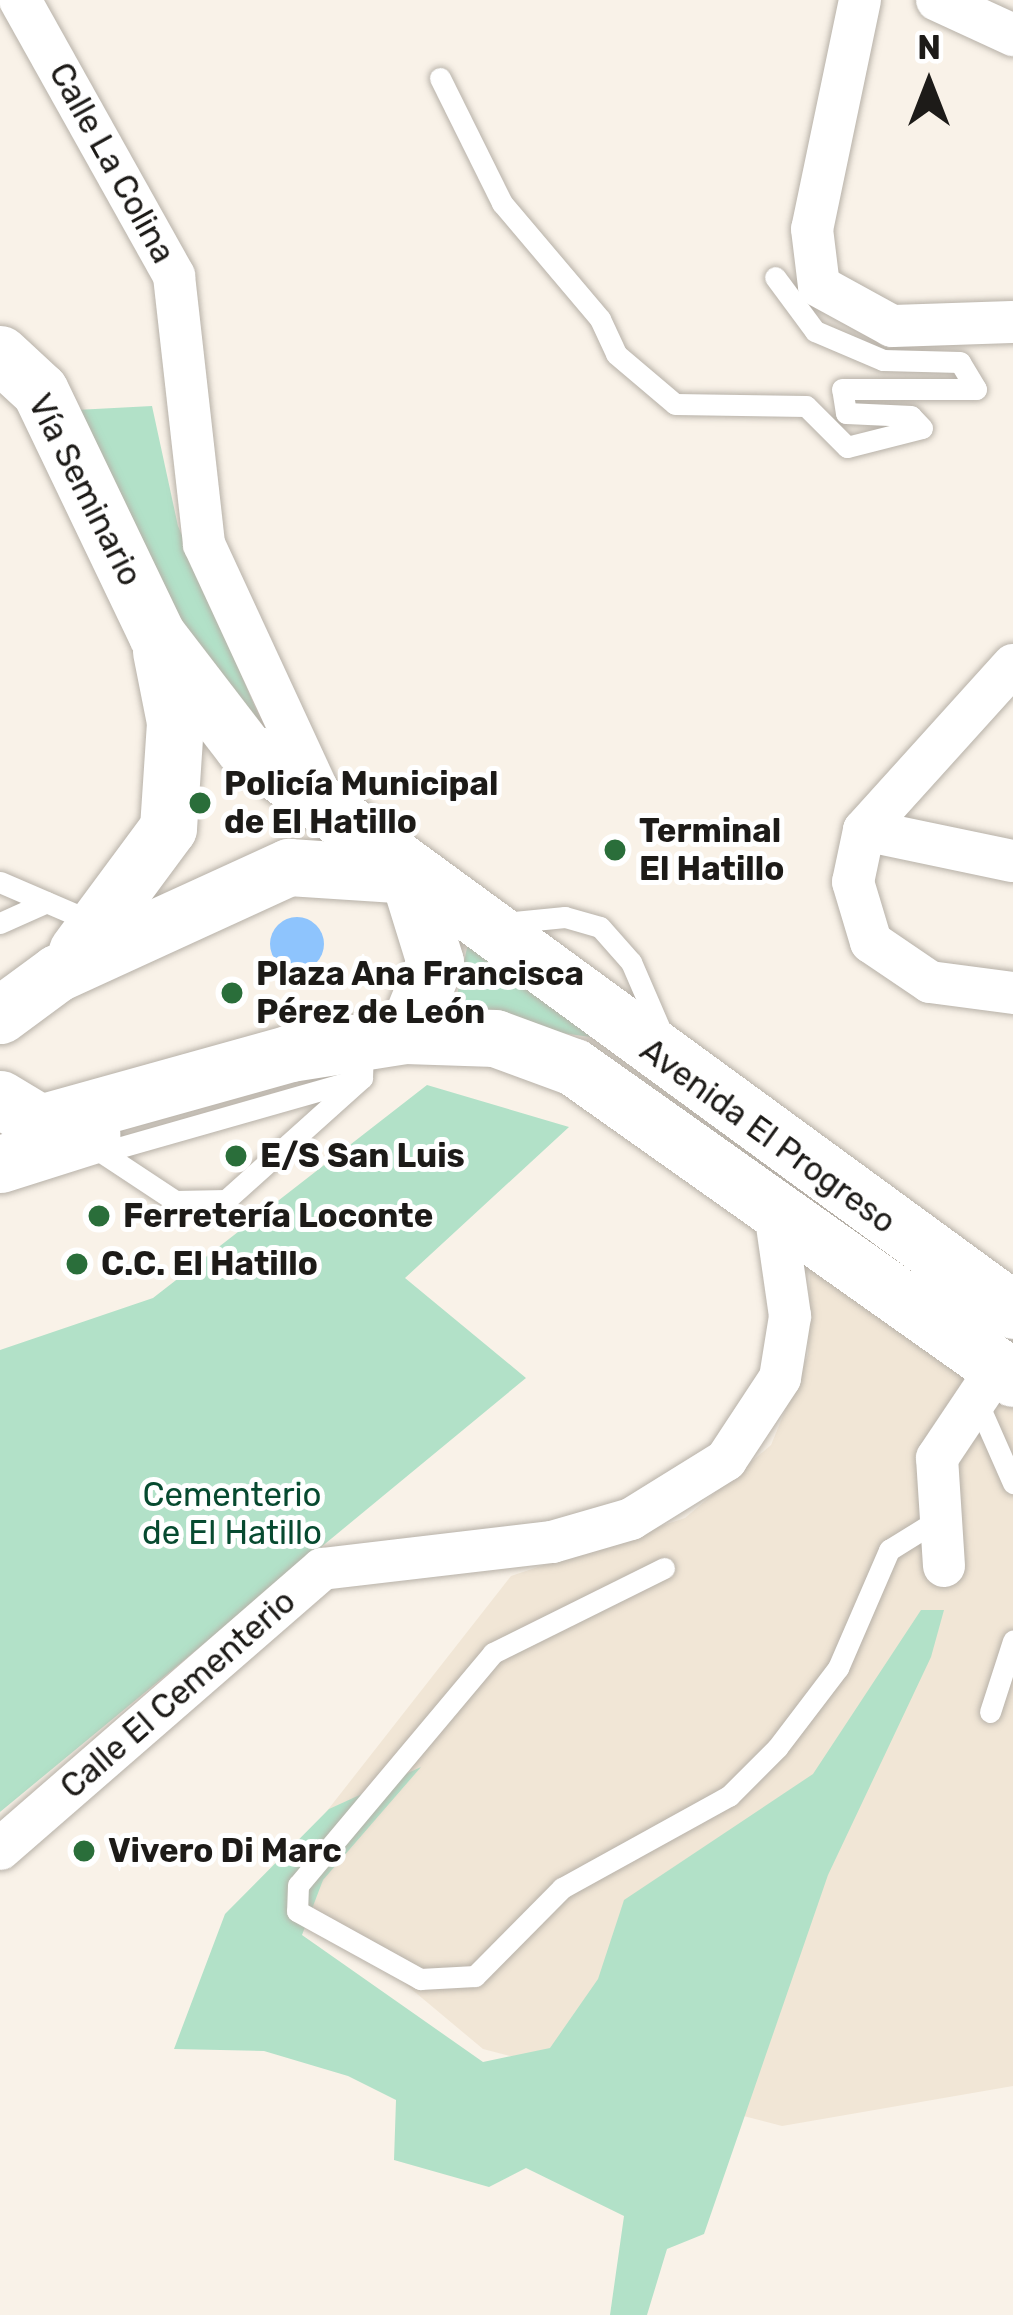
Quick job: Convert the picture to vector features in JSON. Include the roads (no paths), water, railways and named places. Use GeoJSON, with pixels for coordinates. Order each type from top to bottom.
{"type":"FeatureCollection","features":[{"type":"Feature","properties":{"kind":"main road","name":"Vía Seminario"},"geometry":{"type":"LineString","coordinates":[[0,355],[64,431],[197,718],[168,828],[101,926],[57,974]]}},
{"type":"Feature","properties":{"kind":"main road","name":"Avenida El Progreso"},"geometry":{"type":"LineString","coordinates":[[197,718],[1013,1310]]}},
{"type":"Feature","properties":{"kind":"main road"},"geometry":{"type":"LineString","coordinates":[[0,1016],[57,974],[289,867],[408,875],[435,962],[376,1055],[93,1145],[0,1164]]}},
{"type":"Feature","properties":{"kind":"main road","name":"Avenida El Progreso"},"geometry":{"type":"LineString","coordinates":[[376,1055],[495,1038],[574,1066],[996,1381]]}},
{"type":"Feature","properties":{"kind":"main road"},"geometry":{"type":"LineString","coordinates":[[0,1099],[40,1123],[290,1053],[376,1055]]}},
{"type":"Feature","properties":{"kind":"street","name":"Calle La Colina"},"geometry":{"type":"LineString","coordinates":[[20,0],[174,276],[204,544],[327,808]]}},
{"type":"Feature","properties":{"kind":"street"},"geometry":{"type":"LineString","coordinates":[[860,0],[803,293],[892,326],[1013,322]]}},
{"type":"Feature","properties":{"kind":"street"},"geometry":{"type":"LineString","coordinates":[[938,0],[1013,35]]}},
{"type":"Feature","properties":{"kind":"street"},"geometry":{"type":"LineString","coordinates":[[1013,665],[864,830],[853,882],[871,942],[930,982],[1013,993]]}},
{"type":"Feature","properties":{"kind":"street"},"geometry":{"type":"LineString","coordinates":[[289,867],[327,808]]}},
{"type":"Feature","properties":{"kind":"street"},"geometry":{"type":"LineString","coordinates":[[864,830],[1013,861]]}},
{"type":"Feature","properties":{"kind":"street","name":"Calle El Cementerio"},"geometry":{"type":"LineString","coordinates":[[0,1849],[322,1569],[552,1542],[631,1519],[726,1460],[780,1378],[790,1316],[775,1212]]}},
{"type":"Feature","properties":{"kind":"street"},"geometry":{"type":"LineString","coordinates":[[944,1566],[938,1458],[996,1381]]}},
{"type":"Feature","properties":{"kind":"lane"},"geometry":{"type":"LineString","coordinates":[[440,78],[502,202],[601,319],[616,354],[675,404],[806,406],[847,447],[922,428],[911,416],[846,413],[842,389],[976,389],[960,362],[847,348],[803,293],[775,278]]}},
{"type":"Feature","properties":{"kind":"lane"},"geometry":{"type":"LineString","coordinates":[[0,882],[101,926]]}},
{"type":"Feature","properties":{"kind":"lane"},"geometry":{"type":"LineString","coordinates":[[0,923],[47,902]]}},
{"type":"Feature","properties":{"kind":"lane"},"geometry":{"type":"LineString","coordinates":[[93,1145],[175,1201],[226,1200],[376,1055]]}},
{"type":"Feature","properties":{"kind":"lane"},"geometry":{"type":"LineString","coordinates":[[996,1381],[1013,1484]]}},
{"type":"Feature","properties":{"kind":"lane"},"geometry":{"type":"LineString","coordinates":[[664,1568],[493,1654],[298,1885],[297,1911],[420,1979],[475,1976],[562,1888],[729,1796],[777,1748],[838,1667],[889,1550],[939,1519]]}},
{"type":"Feature","properties":{"kind":"lane"},"geometry":{"type":"LineString","coordinates":[[990,1712],[1013,1641]]}},
{"type":"Feature","properties":{"kind":"water"},"geometry":{"type":"Polygon","coordinates":[[[297,917],[316,925],[324,944],[316,963],[297,971],[278,963],[270,944],[278,925],[297,917]]]}},
{"type":"Feature","properties":{"kind":"place","name":"Policía Municipal de El Hatillo"},"geometry":{"type":"Point","coordinates":[200,803]}},
{"type":"Feature","properties":{"kind":"place","name":"Terminal El Hatillo"},"geometry":{"type":"Point","coordinates":[615,850]}},
{"type":"Feature","properties":{"kind":"place","name":"Plaza Ana Francisca Pérez de León"},"geometry":{"type":"Point","coordinates":[232,993]}},
{"type":"Feature","properties":{"kind":"place","name":"E/S San Luis"},"geometry":{"type":"Point","coordinates":[236,1156]}},
{"type":"Feature","properties":{"kind":"place","name":"Ferretería Loconte"},"geometry":{"type":"Point","coordinates":[99,1216]}},
{"type":"Feature","properties":{"kind":"place","name":"C.C. El Hatillo"},"geometry":{"type":"Point","coordinates":[77,1264]}},
{"type":"Feature","properties":{"kind":"place","name":"Vivero Di Marc"},"geometry":{"type":"Point","coordinates":[84,1851]}},
{"type":"Feature","properties":{"kind":"park label","name":"Cementerio de El Hatillo"},"geometry":{"type":"Point","coordinates":[232,1514]}}]}
